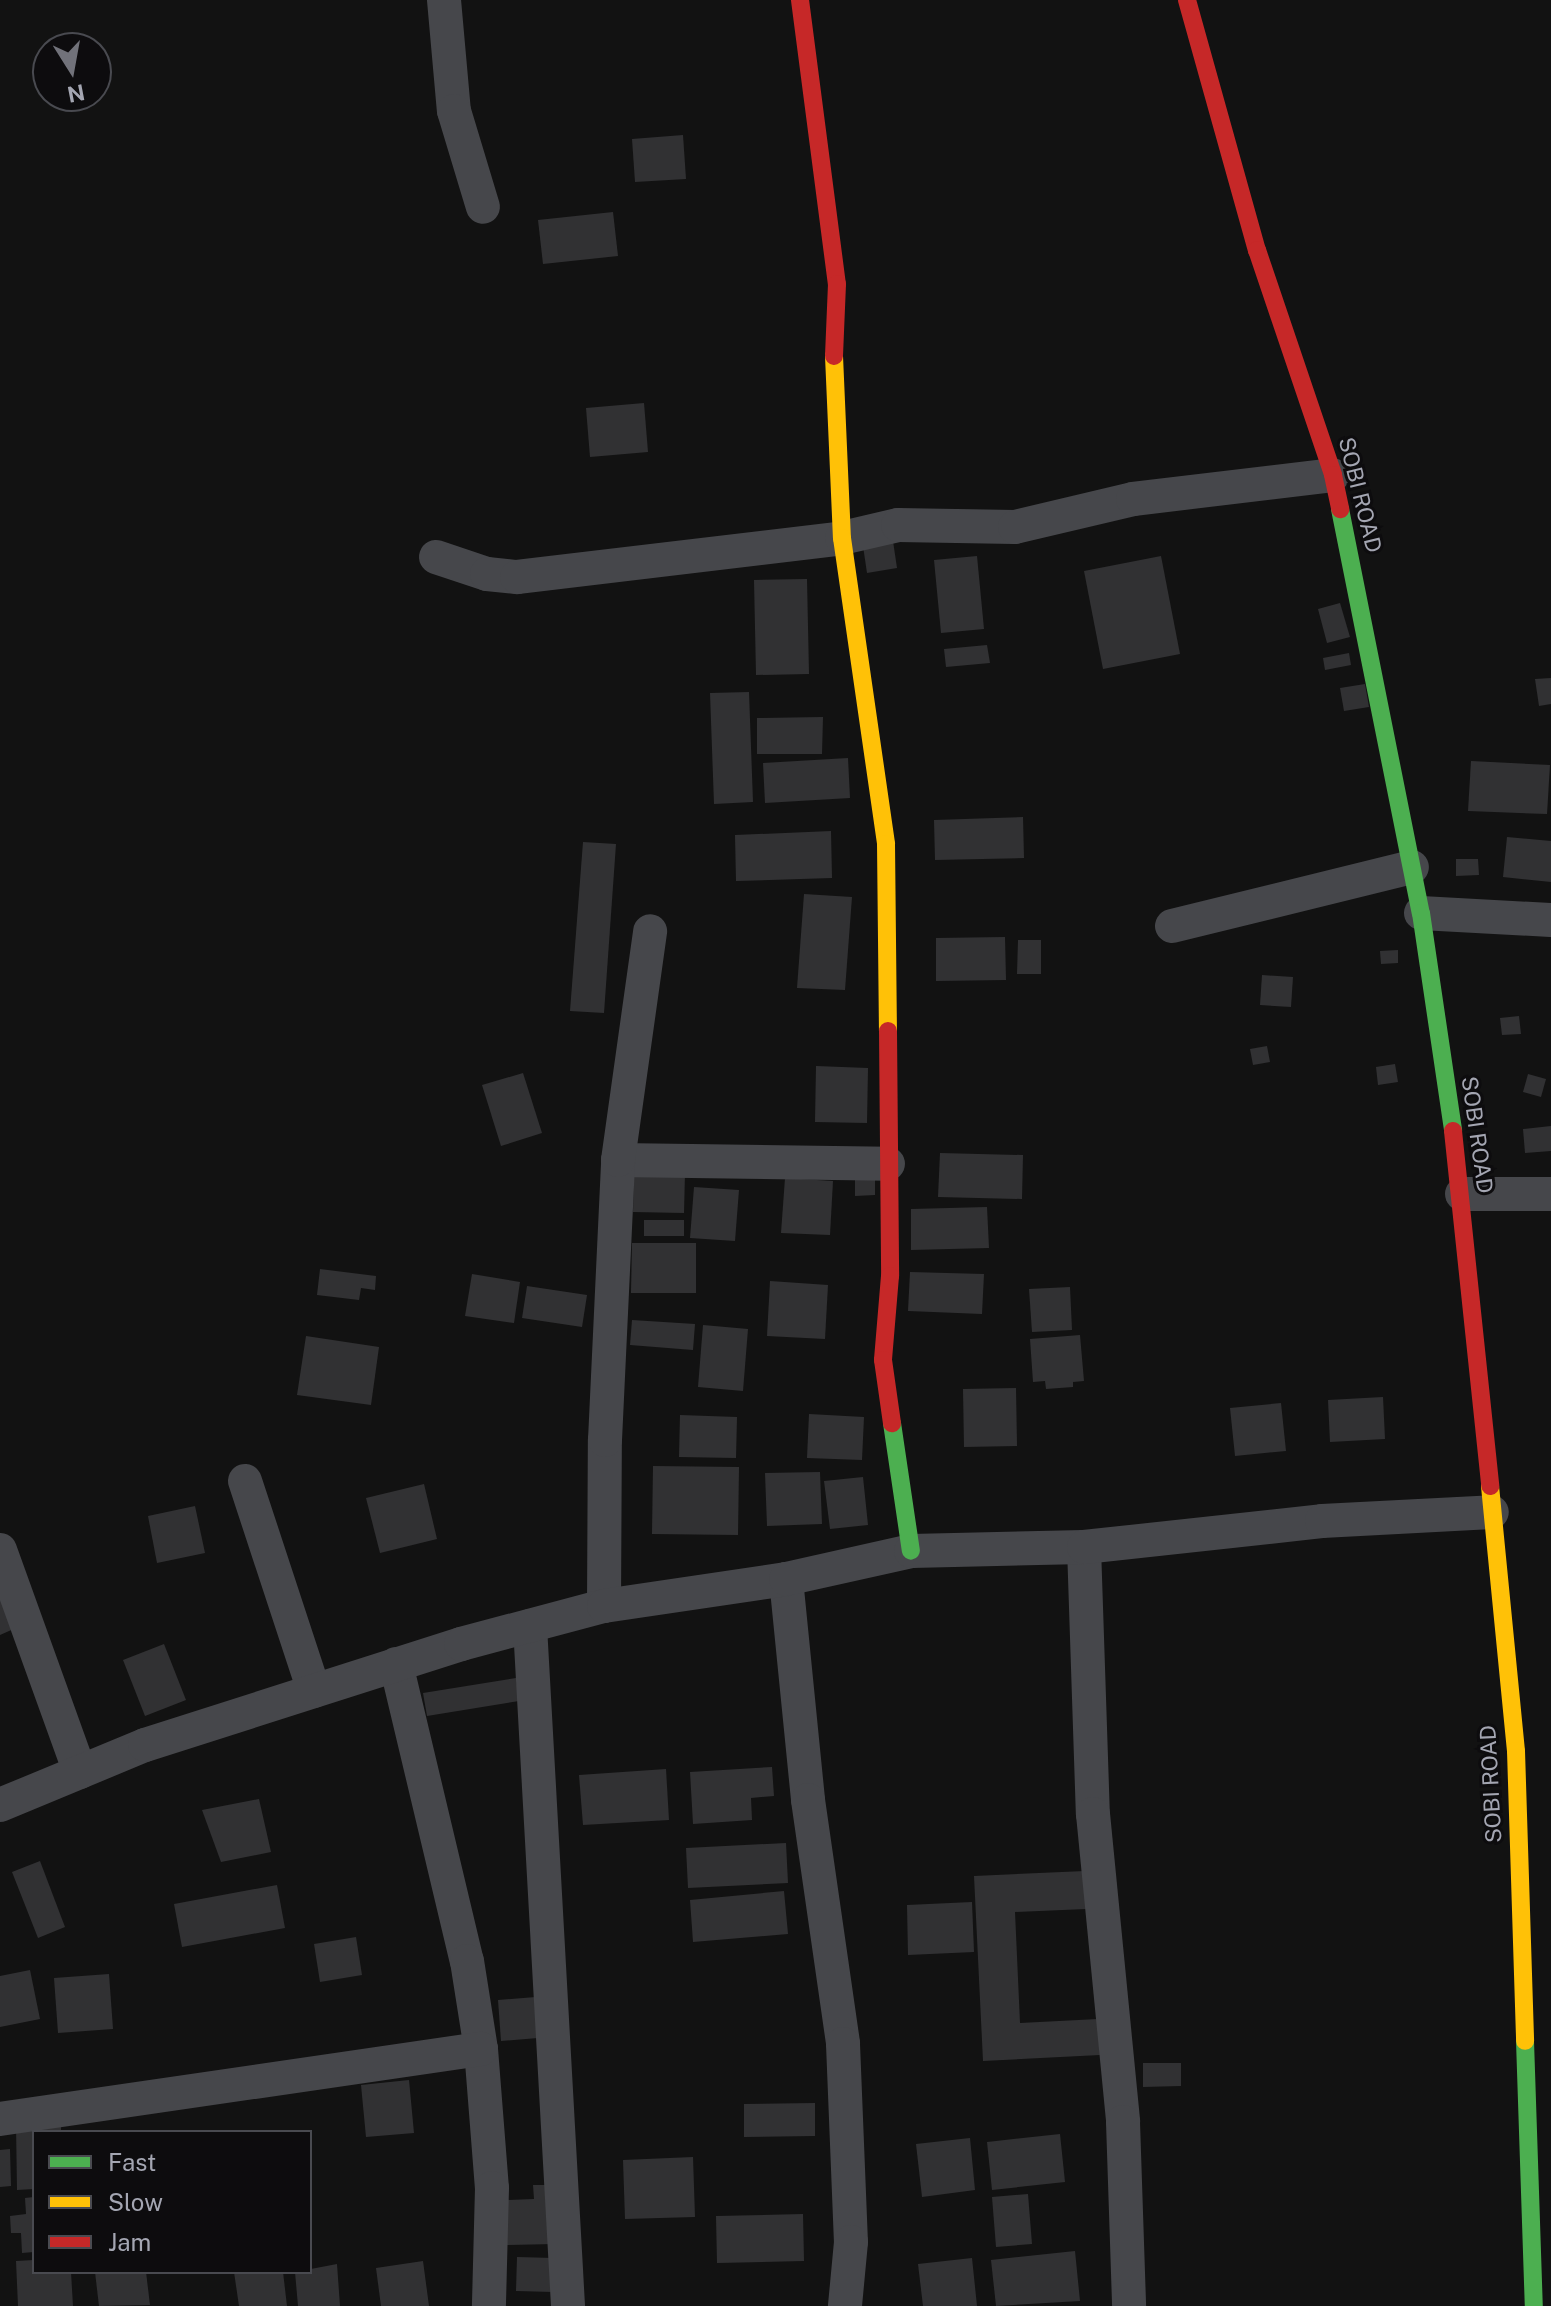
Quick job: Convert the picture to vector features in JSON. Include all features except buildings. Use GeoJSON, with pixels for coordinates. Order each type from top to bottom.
{"type":"FeatureCollection","features":[{"type":"Feature","properties":{"kind":"main road"},"geometry":{"type":"LineString","coordinates":[[800,0],[837,284],[833,376],[842,538],[886,844],[890,1276],[883,1360],[911,1551]]}},
{"type":"Feature","properties":{"kind":"main road","name":"SOBI ROAD"},"geometry":{"type":"LineString","coordinates":[[1187,0],[1257,250],[1333,475],[1421,913],[1462,1194],[1516,1751],[1537,2017],[1540,2302]]}},
{"type":"Feature","properties":{"kind":"street"},"geometry":{"type":"LineString","coordinates":[[444,0],[454,111],[483,207]]}},
{"type":"Feature","properties":{"kind":"street"},"geometry":{"type":"LineString","coordinates":[[436,557],[487,574],[517,577],[842,538],[898,525],[1015,527],[1133,499],[1333,475]]}},
{"type":"Feature","properties":{"kind":"street"},"geometry":{"type":"LineString","coordinates":[[1172,926],[1412,867]]}},
{"type":"Feature","properties":{"kind":"street"},"geometry":{"type":"LineString","coordinates":[[1421,913],[1551,920]]}},
{"type":"Feature","properties":{"kind":"street"},"geometry":{"type":"LineString","coordinates":[[604,1606],[606,1425],[618,1160],[650,931]]}},
{"type":"Feature","properties":{"kind":"street"},"geometry":{"type":"LineString","coordinates":[[618,1160],[888,1164]]}},
{"type":"Feature","properties":{"kind":"street"},"geometry":{"type":"LineString","coordinates":[[1462,1194],[1551,1194]]}},
{"type":"Feature","properties":{"kind":"street"},"geometry":{"type":"LineString","coordinates":[[245,1481],[314,1691]]}},
{"type":"Feature","properties":{"kind":"street"},"geometry":{"type":"LineString","coordinates":[[0,1805],[145,1745],[396,1664],[604,1606],[786,1579],[911,1551],[1084,1547],[1322,1521],[1492,1512]]}},
{"type":"Feature","properties":{"kind":"street"},"geometry":{"type":"LineString","coordinates":[[1084,1547],[1093,1814],[1123,2122],[1129,2306]]}},
{"type":"Feature","properties":{"kind":"street"},"geometry":{"type":"LineString","coordinates":[[0,1550],[80,1772]]}},
{"type":"Feature","properties":{"kind":"street"},"geometry":{"type":"LineString","coordinates":[[786,1579],[808,1800],[843,2044],[851,2242],[845,2306]]}},
{"type":"Feature","properties":{"kind":"street"},"geometry":{"type":"LineString","coordinates":[[530,1626],[547,1882],[568,2306]]}},
{"type":"Feature","properties":{"kind":"street"},"geometry":{"type":"LineString","coordinates":[[396,1664],[467,1961],[481,2049],[492,2188],[489,2306]]}},
{"type":"Feature","properties":{"kind":"street"},"geometry":{"type":"LineString","coordinates":[[0,2119],[481,2049]]}},
{"type":"Feature","properties":{"kind":"traffic: fast"},"geometry":{"type":"LineString","coordinates":[[1340,509],[1421,913],[1453,1131]]}},
{"type":"Feature","properties":{"kind":"traffic: fast"},"geometry":{"type":"LineString","coordinates":[[892,1423],[911,1551]]}},
{"type":"Feature","properties":{"kind":"traffic: fast"},"geometry":{"type":"LineString","coordinates":[[1525,2041],[1534,2306]]}},
{"type":"Feature","properties":{"kind":"traffic: slow"},"geometry":{"type":"LineString","coordinates":[[834,356],[842,538],[886,844],[888,1031]]}},
{"type":"Feature","properties":{"kind":"traffic: slow"},"geometry":{"type":"LineString","coordinates":[[1490,1486],[1516,1751],[1525,2041]]}},
{"type":"Feature","properties":{"kind":"traffic: jam"},"geometry":{"type":"LineString","coordinates":[[800,0],[837,284],[834,356]]}},
{"type":"Feature","properties":{"kind":"traffic: jam"},"geometry":{"type":"LineString","coordinates":[[1187,0],[1257,250],[1333,475],[1340,509]]}},
{"type":"Feature","properties":{"kind":"traffic: jam"},"geometry":{"type":"LineString","coordinates":[[888,1031],[890,1276],[883,1360],[892,1423]]}},
{"type":"Feature","properties":{"kind":"traffic: jam"},"geometry":{"type":"LineString","coordinates":[[1453,1131],[1490,1486]]}}]}
